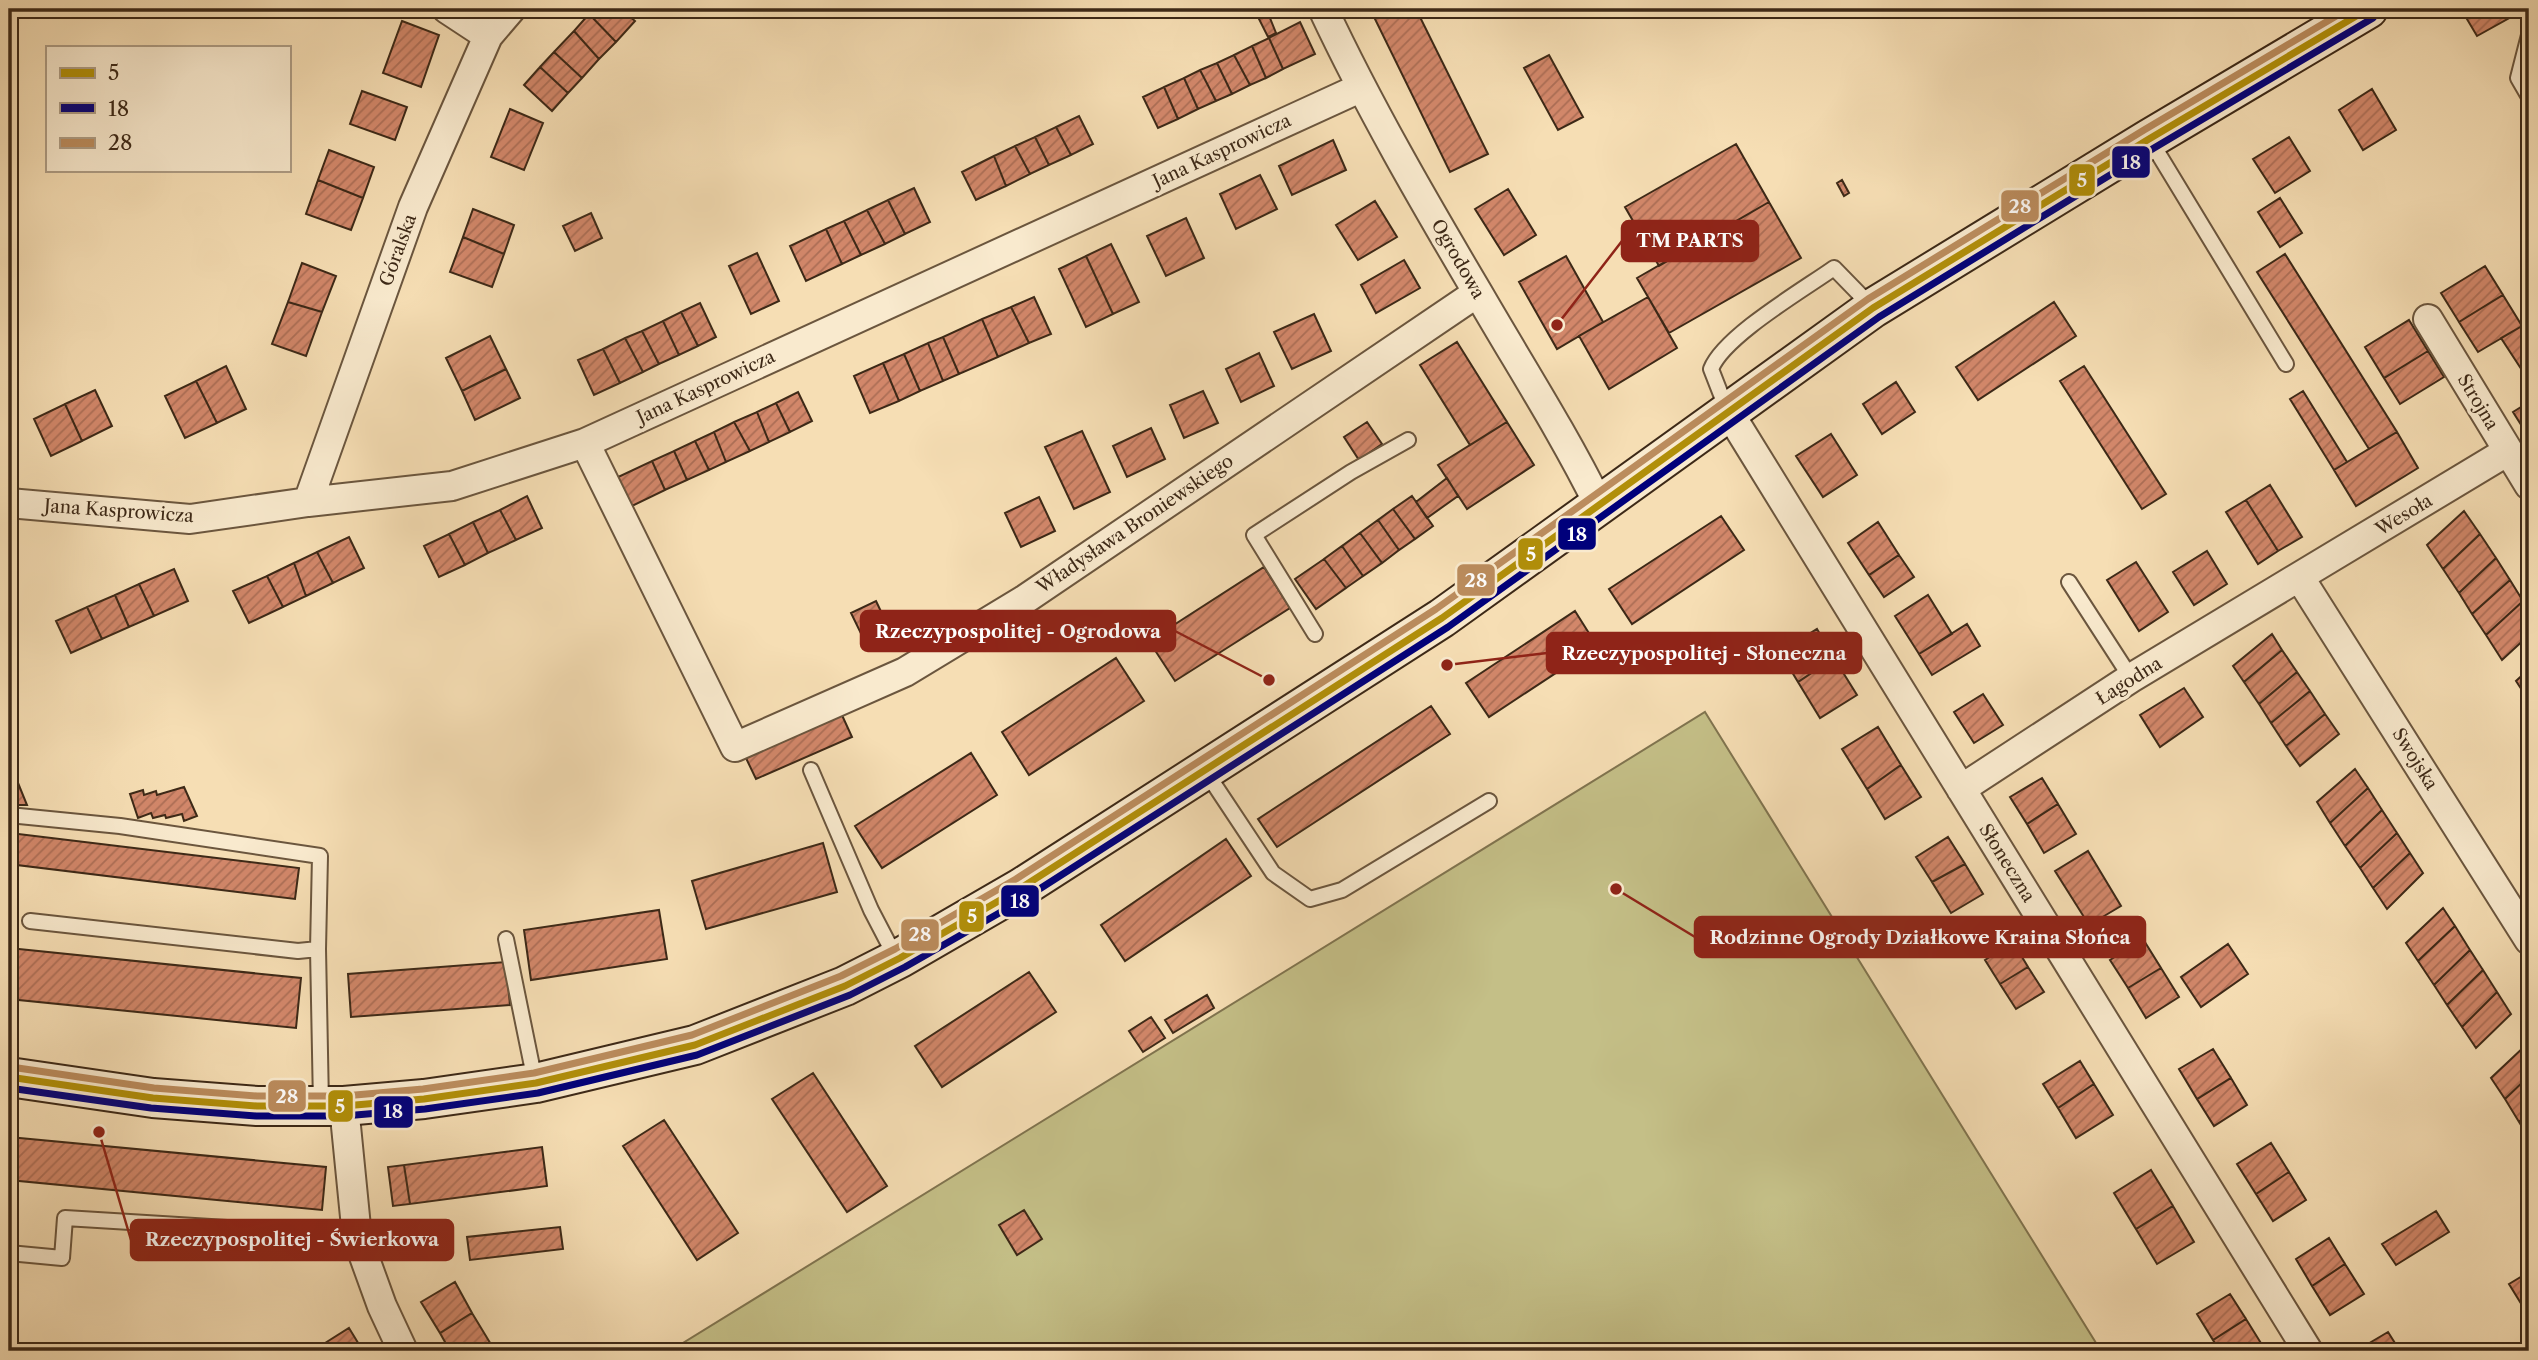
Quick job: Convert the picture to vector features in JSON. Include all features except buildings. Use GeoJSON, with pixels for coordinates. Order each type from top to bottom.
{"type":"FeatureCollection","features":[{"type":"Feature","properties":{"kind":"street"},"geometry":{"type":"LineString","coordinates":[[447,9],[488,36]]}},
{"type":"Feature","properties":{"kind":"street","name":"Góralska"},"geometry":{"type":"LineString","coordinates":[[308,502],[413,207],[488,36],[511,9]]}},
{"type":"Feature","properties":{"kind":"street","name":"Ogrodowa"},"geometry":{"type":"LineString","coordinates":[[1323,9],[1360,88],[1574,455],[1599,505]]}},
{"type":"Feature","properties":{"kind":"street"},"geometry":{"type":"LineString","coordinates":[[9,1077],[153,1098],[257,1105],[332,1105],[424,1099],[536,1083],[695,1045],[845,986],[1021,888],[1442,618],[1873,308],[2368,9]]}},
{"type":"Feature","properties":{"kind":"street","name":"Jana Kasprowicza"},"geometry":{"type":"LineString","coordinates":[[9,503],[190,519],[308,502],[452,486],[585,443],[1360,88]]}},
{"type":"Feature","properties":{"kind":"street","name":"Władysława Broniewskiego"},"geometry":{"type":"LineString","coordinates":[[585,443],[736,747],[905,672],[1012,607],[1478,293]]}},
{"type":"Feature","properties":{"kind":"street","name":"Strojna"},"geometry":{"type":"LineString","coordinates":[[2428,319],[2529,485]]}},
{"type":"Feature","properties":{"kind":"street","name":"Słoneczna"},"geometry":{"type":"LineString","coordinates":[[1728,411],[1741,437],[2308,1351]]}},
{"type":"Feature","properties":{"kind":"street","name":"Wesoła"},"geometry":{"type":"LineString","coordinates":[[2300,578],[2508,451]]}},
{"type":"Feature","properties":{"kind":"street","name":"Łagodna"},"geometry":{"type":"LineString","coordinates":[[1961,789],[2131,678],[2300,578]]}},
{"type":"Feature","properties":{"kind":"street","name":"Swojska"},"geometry":{"type":"LineString","coordinates":[[2300,578],[2529,940]]}},
{"type":"Feature","properties":{"kind":"street"},"geometry":{"type":"LineString","coordinates":[[332,1105],[357,1237],[382,1306],[403,1351]]}},
{"type":"Feature","properties":{"kind":"lane"},"geometry":{"type":"LineString","coordinates":[[2529,35],[2518,78],[2529,97]]}},
{"type":"Feature","properties":{"kind":"lane"},"geometry":{"type":"LineString","coordinates":[[2149,139],[2286,364]]}},
{"type":"Feature","properties":{"kind":"lane"},"geometry":{"type":"LineString","coordinates":[[1728,411],[1711,369],[1716,358],[1731,341],[1834,268],[1873,308]]}},
{"type":"Feature","properties":{"kind":"lane"},"geometry":{"type":"LineString","coordinates":[[1315,634],[1254,535],[1351,472],[1409,440]]}},
{"type":"Feature","properties":{"kind":"lane"},"geometry":{"type":"LineString","coordinates":[[2069,582],[2131,678]]}},
{"type":"Feature","properties":{"kind":"lane"},"geometry":{"type":"LineString","coordinates":[[811,769],[871,910],[896,960]]}},
{"type":"Feature","properties":{"kind":"lane"},"geometry":{"type":"LineString","coordinates":[[1205,770],[1273,873],[1310,899],[1342,890],[1489,801]]}},
{"type":"Feature","properties":{"kind":"lane"},"geometry":{"type":"LineString","coordinates":[[9,815],[120,826],[320,856],[318,949],[332,1105]]}},
{"type":"Feature","properties":{"kind":"lane"},"geometry":{"type":"LineString","coordinates":[[30,920],[298,951],[318,949]]}},
{"type":"Feature","properties":{"kind":"lane"},"geometry":{"type":"LineString","coordinates":[[506,939],[536,1083]]}},
{"type":"Feature","properties":{"kind":"lane"},"geometry":{"type":"LineString","coordinates":[[9,1253],[62,1258],[65,1218],[291,1232]]}},
{"type":"Feature","properties":{"kind":"shaded area"},"geometry":{"type":"Polygon","coordinates":[[[1705,712],[2101,1351],[670,1351],[1705,712]]]}},
{"type":"Feature","properties":{"kind":"transit line","name":"28"},"geometry":{"type":"LineString","coordinates":[[11,1067],[154,1088],[257,1096],[344,1096],[423,1089],[534,1073],[692,1035],[841,976],[895,949],[1016,879],[1436,609],[1868,299],[2348,9]]}},
{"type":"Feature","properties":{"kind":"transit line","name":"5"},"geometry":{"type":"LineString","coordinates":[[9,1077],[153,1098],[257,1106],[344,1106],[424,1099],[536,1083],[695,1045],[845,986],[900,958],[1021,888],[1442,618],[1873,308],[2368,9]]}},
{"type":"Feature","properties":{"kind":"transit line","name":"18"},"geometry":{"type":"LineString","coordinates":[[9,1088],[151,1108],[256,1116],[344,1116],[425,1109],[538,1093],[697,1055],[850,995],[905,967],[1027,897],[1448,627],[1879,317],[2154,148],[2373,18]]}},
{"type":"Feature","properties":{"kind":"place","name":"TM PARTS"},"geometry":{"type":"Point","coordinates":[1557,325]}},
{"type":"Feature","properties":{"kind":"place","name":"Rzeczypospolitej - Słoneczna"},"geometry":{"type":"Point","coordinates":[1447,665]}},
{"type":"Feature","properties":{"kind":"place","name":"Rzeczypospolitej - Ogrodowa"},"geometry":{"type":"Point","coordinates":[1269,680]}},
{"type":"Feature","properties":{"kind":"place","name":"Rodzinne Ogrody Działkowe Kraina Słońca"},"geometry":{"type":"Point","coordinates":[1616,889]}},
{"type":"Feature","properties":{"kind":"place","name":"Rzeczypospolitej - Świerkowa"},"geometry":{"type":"Point","coordinates":[99,1132]}}]}
